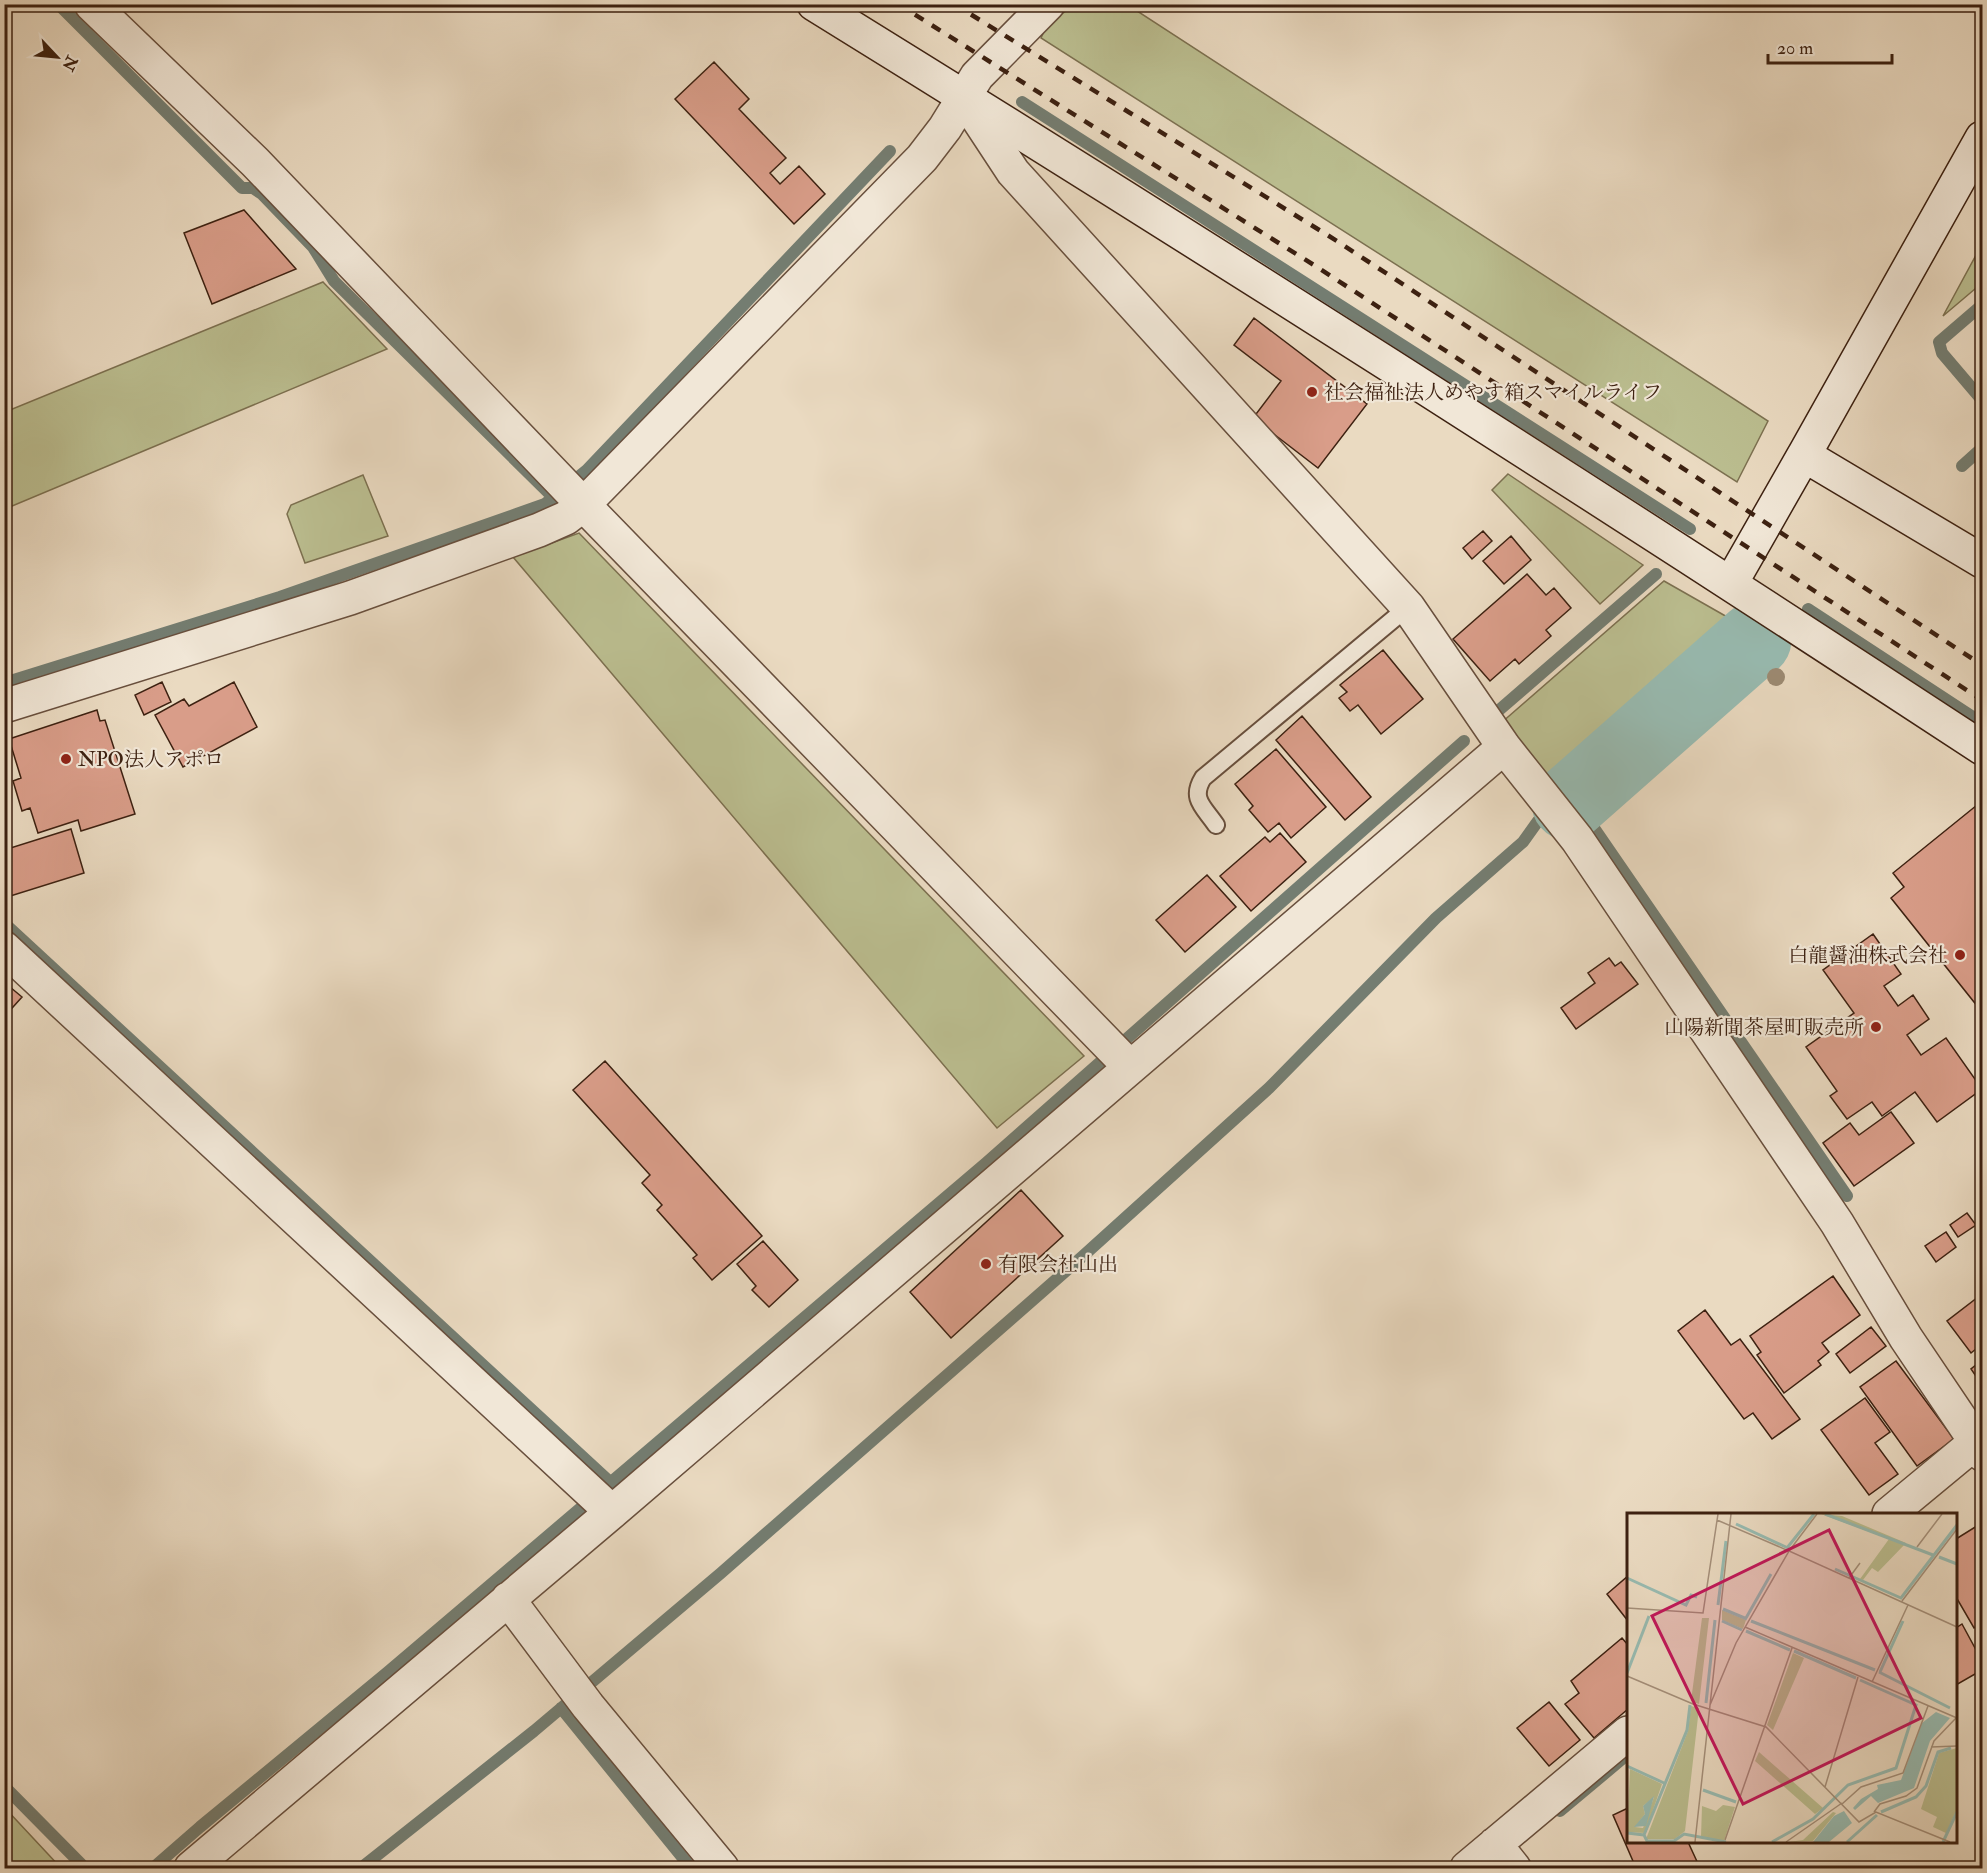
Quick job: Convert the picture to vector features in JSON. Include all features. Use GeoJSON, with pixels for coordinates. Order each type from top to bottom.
{"type":"FeatureCollection","features":[{"type":"Feature","properties":{"kind":"street"},"geometry":{"type":"LineString","coordinates":[[91,4],[255,162],[573,502],[1119,1057]]}},
{"type":"Feature","properties":{"kind":"street"},"geometry":{"type":"LineString","coordinates":[[814,4],[1731,583],[1983,748]]}},
{"type":"Feature","properties":{"kind":"street"},"geometry":{"type":"LineString","coordinates":[[4,706],[350,598],[539,530],[573,502],[922,158],[945,128],[977,76],[1048,4]]}},
{"type":"Feature","properties":{"kind":"street"},"geometry":{"type":"LineString","coordinates":[[963,96],[1012,171],[1408,607],[1504,747],[1584,849],[1837,1223],[1906,1338],[1980,1444],[1892,1513]]}},
{"type":"Feature","properties":{"kind":"street"},"geometry":{"type":"LineString","coordinates":[[1731,583],[1983,138]]}},
{"type":"Feature","properties":{"kind":"street"},"geometry":{"type":"LineString","coordinates":[[1804,455],[1983,561]]}},
{"type":"Feature","properties":{"kind":"street"},"geometry":{"type":"LineString","coordinates":[[191,1869],[508,1599],[602,1502],[1119,1057],[1504,747]]}},
{"type":"Feature","properties":{"kind":"street"},"geometry":{"type":"LineString","coordinates":[[4,948],[602,1502]]}},
{"type":"Feature","properties":{"kind":"street"},"geometry":{"type":"LineString","coordinates":[[508,1599],[579,1694],[722,1869]]}},
{"type":"Feature","properties":{"kind":"street"},"geometry":{"type":"LineString","coordinates":[[1467,1869],[1504,1855],[1627,1735]]}},
{"type":"Feature","properties":{"kind":"lane"},"geometry":{"type":"LineString","coordinates":[[1216,825],[1197,798],[1197,789],[1203,778],[1408,607]]}},
{"type":"Feature","properties":{"kind":"green space"},"geometry":{"type":"Polygon","coordinates":[[[1074,5],[1128,5],[1768,421],[1737,482],[1041,38],[1047,25],[1074,5]]]}},
{"type":"Feature","properties":{"kind":"green space"},"geometry":{"type":"Polygon","coordinates":[[[1982,244],[1982,283],[1943,316],[1982,244]]]}},
{"type":"Feature","properties":{"kind":"green space"},"geometry":{"type":"Polygon","coordinates":[[[323,282],[387,349],[5,509],[5,412],[323,282]]]}},
{"type":"Feature","properties":{"kind":"green space"},"geometry":{"type":"Polygon","coordinates":[[[1508,474],[1643,565],[1600,604],[1492,490],[1508,474]]]}},
{"type":"Feature","properties":{"kind":"green space"},"geometry":{"type":"Polygon","coordinates":[[[363,475],[388,536],[305,563],[287,514],[291,505],[363,475]]]}},
{"type":"Feature","properties":{"kind":"green space"},"geometry":{"type":"Polygon","coordinates":[[[579,533],[1084,1056],[997,1128],[513,557],[579,533]]]}},
{"type":"Feature","properties":{"kind":"green space"},"geometry":{"type":"Polygon","coordinates":[[[1664,581],[1743,626],[1558,788],[1501,723],[1664,581]]]}},
{"type":"Feature","properties":{"kind":"green space"},"geometry":{"type":"Polygon","coordinates":[[[4,1808],[61,1868],[10,1868],[5,1863],[4,1808]]]}},
{"type":"Feature","properties":{"kind":"building"},"geometry":{"type":"Polygon","coordinates":[[[714,62],[749,99],[739,109],[786,158],[770,173],[780,184],[799,166],[825,194],[794,224],[675,99],[714,62]]]}},
{"type":"Feature","properties":{"kind":"building"},"geometry":{"type":"Polygon","coordinates":[[[244,210],[296,269],[212,304],[184,233],[244,210]]]}},
{"type":"Feature","properties":{"kind":"building","name":"社会福祉法人めやす箱スマイルライフ"},"geometry":{"type":"Polygon","coordinates":[[[1254,318],[1367,404],[1318,468],[1253,418],[1281,381],[1234,345],[1254,318]]]}},
{"type":"Feature","properties":{"kind":"building"},"geometry":{"type":"Polygon","coordinates":[[[1483,531],[1492,541],[1472,559],[1463,548],[1483,531]]]}},
{"type":"Feature","properties":{"kind":"building"},"geometry":{"type":"Polygon","coordinates":[[[1511,536],[1531,560],[1504,584],[1483,561],[1511,536]]]}},
{"type":"Feature","properties":{"kind":"building"},"geometry":{"type":"Polygon","coordinates":[[[1527,574],[1546,595],[1554,588],[1571,608],[1546,630],[1551,636],[1519,664],[1515,659],[1490,681],[1453,639],[1527,574]]]}},
{"type":"Feature","properties":{"kind":"building"},"geometry":{"type":"Polygon","coordinates":[[[1383,650],[1423,699],[1381,734],[1358,705],[1350,711],[1339,698],[1347,692],[1340,685],[1383,650]]]}},
{"type":"Feature","properties":{"kind":"building"},"geometry":{"type":"Polygon","coordinates":[[[162,682],[171,702],[144,715],[135,695],[162,682]]]}},
{"type":"Feature","properties":{"kind":"building"},"geometry":{"type":"Polygon","coordinates":[[[234,682],[257,727],[183,767],[155,715],[184,699],[189,706],[234,682]]]}},
{"type":"Feature","properties":{"kind":"building","name":"NPO法人アポロ"},"geometry":{"type":"Polygon","coordinates":[[[97,710],[100,721],[105,720],[135,814],[81,831],[78,820],[38,833],[30,808],[22,811],[13,781],[21,778],[9,739],[97,710]]]}},
{"type":"Feature","properties":{"kind":"building"},"geometry":{"type":"Polygon","coordinates":[[[1302,716],[1371,797],[1345,820],[1276,740],[1302,716]]]}},
{"type":"Feature","properties":{"kind":"building"},"geometry":{"type":"Polygon","coordinates":[[[1276,749],[1326,807],[1291,838],[1279,823],[1268,832],[1249,810],[1253,806],[1235,784],[1276,749]]]}},
{"type":"Feature","properties":{"kind":"building","name":"白龍醤油株式会社"},"geometry":{"type":"Polygon","coordinates":[[[1982,801],[1982,1012],[1891,898],[1904,887],[1893,873],[1982,801]]]}},
{"type":"Feature","properties":{"kind":"building"},"geometry":{"type":"Polygon","coordinates":[[[71,829],[84,873],[4,898],[4,850],[71,829]]]}},
{"type":"Feature","properties":{"kind":"building"},"geometry":{"type":"Polygon","coordinates":[[[1280,833],[1306,862],[1251,911],[1220,876],[1265,837],[1270,842],[1280,833]]]}},
{"type":"Feature","properties":{"kind":"building"},"geometry":{"type":"Polygon","coordinates":[[[1207,875],[1236,907],[1185,952],[1156,920],[1207,875]]]}},
{"type":"Feature","properties":{"kind":"building","name":"山陽新聞茶屋町販売所"},"geometry":{"type":"Polygon","coordinates":[[[1873,934],[1901,974],[1884,986],[1898,1006],[1913,995],[1929,1019],[1907,1035],[1921,1055],[1946,1038],[1982,1089],[1937,1122],[1915,1092],[1882,1116],[1872,1102],[1847,1119],[1830,1096],[1837,1091],[1806,1047],[1854,1013],[1823,970],[1873,934]]]}},
{"type":"Feature","properties":{"kind":"building"},"geometry":{"type":"Polygon","coordinates":[[[1609,958],[1615,966],[1621,962],[1638,984],[1576,1029],[1561,1008],[1595,983],[1588,973],[1609,958]]]}},
{"type":"Feature","properties":{"kind":"building"},"geometry":{"type":"Polygon","coordinates":[[[4,982],[22,997],[4,1017],[4,982]]]}},
{"type":"Feature","properties":{"kind":"building"},"geometry":{"type":"Polygon","coordinates":[[[605,1061],[762,1236],[712,1280],[693,1258],[697,1255],[657,1210],[662,1205],[642,1183],[650,1175],[573,1090],[605,1061]]]}},
{"type":"Feature","properties":{"kind":"building"},"geometry":{"type":"Polygon","coordinates":[[[1891,1112],[1914,1143],[1854,1186],[1823,1143],[1850,1123],[1859,1135],[1891,1112]]]}},
{"type":"Feature","properties":{"kind":"building","name":"有限会社山出"},"geometry":{"type":"Polygon","coordinates":[[[1021,1190],[1063,1236],[951,1338],[910,1292],[1021,1190]]]}},
{"type":"Feature","properties":{"kind":"building"},"geometry":{"type":"Polygon","coordinates":[[[1967,1213],[1976,1225],[1958,1237],[1950,1225],[1967,1213]]]}},
{"type":"Feature","properties":{"kind":"building"},"geometry":{"type":"Polygon","coordinates":[[[1946,1232],[1956,1247],[1936,1262],[1925,1246],[1946,1232]]]}},
{"type":"Feature","properties":{"kind":"building"},"geometry":{"type":"Polygon","coordinates":[[[763,1241],[798,1280],[769,1307],[752,1290],[756,1286],[737,1264],[763,1241]]]}},
{"type":"Feature","properties":{"kind":"building"},"geometry":{"type":"Polygon","coordinates":[[[1833,1276],[1860,1315],[1822,1343],[1829,1352],[1818,1361],[1821,1365],[1784,1393],[1757,1355],[1761,1352],[1750,1336],[1833,1276]]]}},
{"type":"Feature","properties":{"kind":"building"},"geometry":{"type":"Polygon","coordinates":[[[1982,1294],[1982,1344],[1971,1353],[1947,1321],[1982,1294]]]}},
{"type":"Feature","properties":{"kind":"building"},"geometry":{"type":"Polygon","coordinates":[[[1705,1310],[1731,1345],[1740,1339],[1800,1419],[1772,1439],[1753,1413],[1744,1419],[1678,1331],[1705,1310]]]}},
{"type":"Feature","properties":{"kind":"building"},"geometry":{"type":"Polygon","coordinates":[[[1871,1327],[1886,1346],[1850,1373],[1836,1354],[1871,1327]]]}},
{"type":"Feature","properties":{"kind":"building"},"geometry":{"type":"Polygon","coordinates":[[[1982,1360],[1982,1385],[1971,1369],[1982,1360]]]}},
{"type":"Feature","properties":{"kind":"building"},"geometry":{"type":"Polygon","coordinates":[[[1896,1361],[1954,1439],[1917,1466],[1860,1387],[1896,1361]]]}},
{"type":"Feature","properties":{"kind":"building"},"geometry":{"type":"Polygon","coordinates":[[[1865,1398],[1890,1432],[1875,1443],[1898,1474],[1869,1495],[1821,1430],[1865,1398]]]}},
{"type":"Feature","properties":{"kind":"building"},"geometry":{"type":"Polygon","coordinates":[[[1980,1524],[1982,1527],[1982,1623],[1974,1628],[1957,1599],[1957,1538],[1980,1524]]]}},
{"type":"Feature","properties":{"kind":"building"},"geometry":{"type":"Polygon","coordinates":[[[1627,1577],[1627,1620],[1607,1594],[1627,1577]]]}},
{"type":"Feature","properties":{"kind":"building"},"geometry":{"type":"Polygon","coordinates":[[[1962,1624],[1982,1661],[1982,1670],[1957,1684],[1957,1627],[1962,1624]]]}},
{"type":"Feature","properties":{"kind":"building"},"geometry":{"type":"Polygon","coordinates":[[[1622,1638],[1627,1644],[1627,1710],[1594,1738],[1565,1704],[1579,1693],[1571,1681],[1622,1638]]]}},
{"type":"Feature","properties":{"kind":"building"},"geometry":{"type":"Polygon","coordinates":[[[1549,1702],[1580,1740],[1549,1766],[1517,1728],[1549,1702]]]}},
{"type":"Feature","properties":{"kind":"building"},"geometry":{"type":"Polygon","coordinates":[[[1627,1808],[1627,1843],[1688,1843],[1700,1868],[1636,1868],[1613,1815],[1627,1808]]]}},
{"type":"Feature","properties":{"kind":"waterway"},"geometry":{"type":"LineString","coordinates":[[58,4],[242,188],[253,188],[262,194],[313,247],[334,281],[563,507]]}},
{"type":"Feature","properties":{"kind":"waterway"},"geometry":{"type":"LineString","coordinates":[[1022,102],[1690,529]]}},
{"type":"Feature","properties":{"kind":"waterway"},"geometry":{"type":"LineString","coordinates":[[4,683],[280,597],[545,504],[587,470],[890,151]]}},
{"type":"Feature","properties":{"kind":"waterway"},"geometry":{"type":"LineString","coordinates":[[1982,305],[1939,342],[1942,353],[1982,400]]}},
{"type":"Feature","properties":{"kind":"waterway"},"geometry":{"type":"LineString","coordinates":[[1962,466],[1982,448]]}},
{"type":"Feature","properties":{"kind":"waterway"},"geometry":{"type":"LineString","coordinates":[[1498,711],[1656,574]]}},
{"type":"Feature","properties":{"kind":"waterway"},"geometry":{"type":"LineString","coordinates":[[1808,609],[1982,723]]}},
{"type":"Feature","properties":{"kind":"waterway"},"geometry":{"type":"LineString","coordinates":[[1569,803],[1754,640]]}},
{"type":"Feature","properties":{"kind":"waterway"},"geometry":{"type":"LineString","coordinates":[[153,1868],[388,1672],[986,1163],[1464,741]]}},
{"type":"Feature","properties":{"kind":"waterway"},"geometry":{"type":"LineString","coordinates":[[1574,799],[1847,1196]]}},
{"type":"Feature","properties":{"kind":"waterway"},"geometry":{"type":"LineString","coordinates":[[361,1868],[534,1731],[721,1573],[1083,1256],[1269,1088],[1436,918],[1523,842],[1538,821]]}},
{"type":"Feature","properties":{"kind":"waterway"},"geometry":{"type":"LineString","coordinates":[[4,923],[611,1483]]}},
{"type":"Feature","properties":{"kind":"waterway"},"geometry":{"type":"LineString","coordinates":[[561,1708],[691,1868]]}},
{"type":"Feature","properties":{"kind":"waterway"},"geometry":{"type":"LineString","coordinates":[[1560,1811],[1627,1755]]}},
{"type":"Feature","properties":{"kind":"waterway"},"geometry":{"type":"LineString","coordinates":[[4,1786],[85,1868]]}},
{"type":"Feature","properties":{"kind":"railway"},"geometry":{"type":"LineString","coordinates":[[898,4],[1317,267],[1982,700]]}},
{"type":"Feature","properties":{"kind":"railway"},"geometry":{"type":"LineString","coordinates":[[954,4],[1337,241],[1982,665]]}},
{"type":"Feature","properties":{"kind":"place","name":"社会福祉法人めやす箱スマイルライフ"},"geometry":{"type":"Point","coordinates":[1312,392]}},
{"type":"Feature","properties":{"kind":"place","name":"NPO法人アポロ"},"geometry":{"type":"Point","coordinates":[66,759]}},
{"type":"Feature","properties":{"kind":"place","name":"白龍醤油株式会社"},"geometry":{"type":"Point","coordinates":[1960,955]}},
{"type":"Feature","properties":{"kind":"place","name":"山陽新聞茶屋町販売所"},"geometry":{"type":"Point","coordinates":[1876,1027]}},
{"type":"Feature","properties":{"kind":"place","name":"有限会社山出"},"geometry":{"type":"Point","coordinates":[986,1264]}}]}
